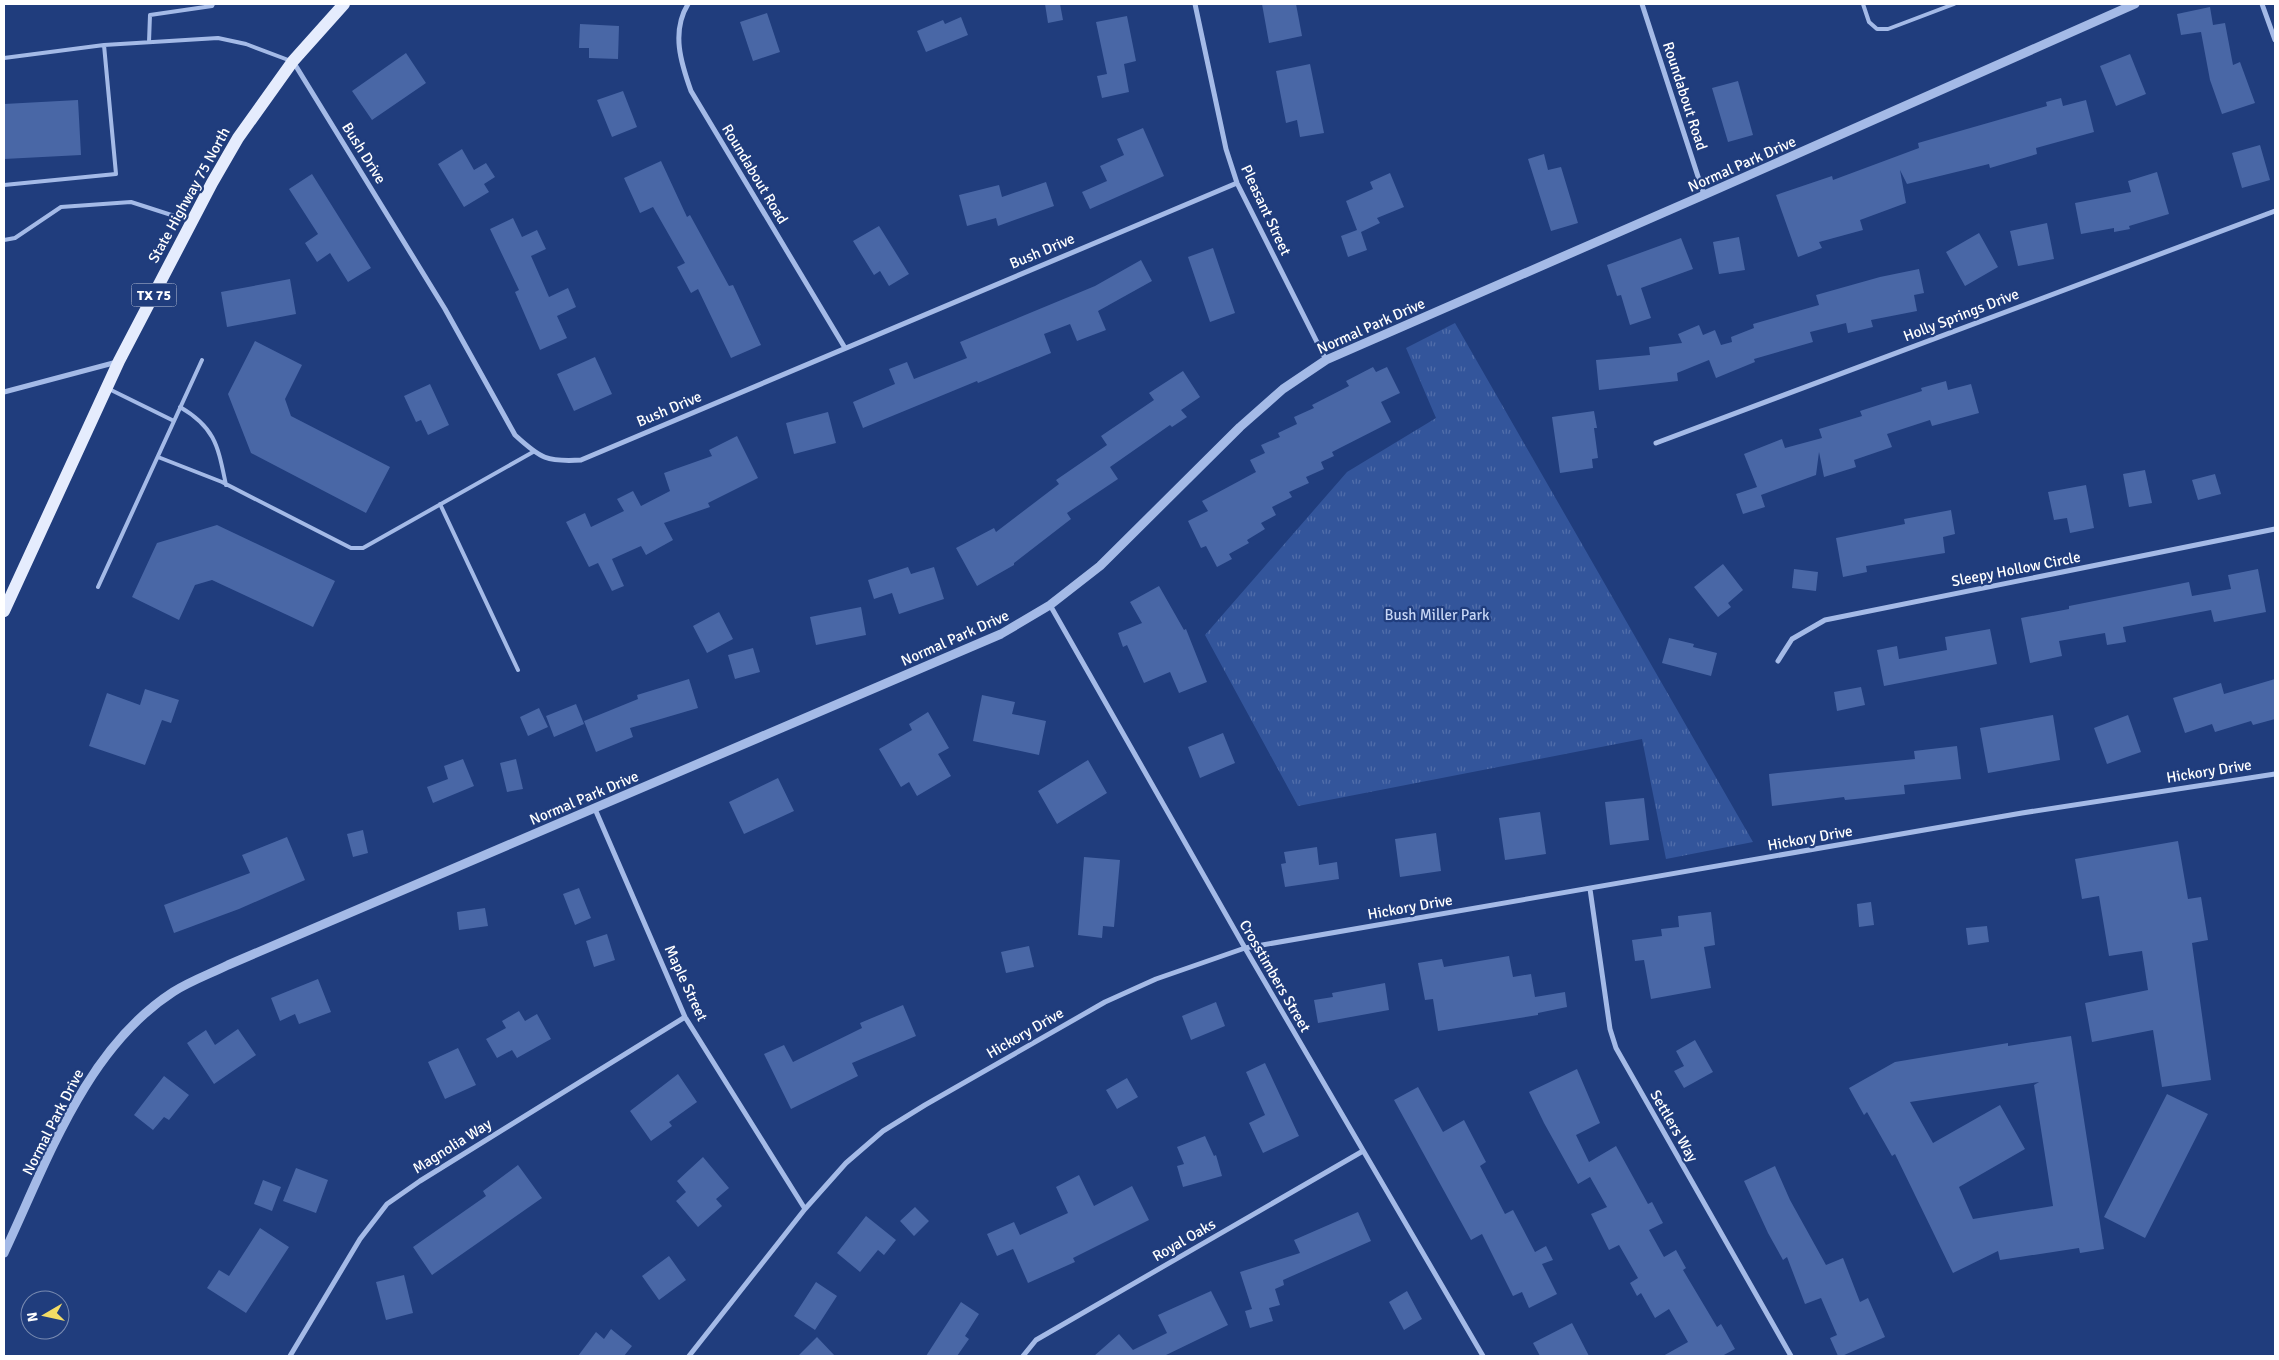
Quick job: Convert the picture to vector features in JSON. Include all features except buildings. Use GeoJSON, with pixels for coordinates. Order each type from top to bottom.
{"type":"FeatureCollection","features":[{"type":"Feature","properties":{"kind":"main road","name":"State Highway 75 North"},"geometry":{"type":"LineString","coordinates":[[4,611],[119,361],[192,221],[238,138],[293,61],[344,4]]}},
{"type":"Feature","properties":{"kind":"street","name":"Roundabout Road"},"geometry":{"type":"LineString","coordinates":[[688,4],[682,14],[678,41],[682,65],[691,92],[845,348]]}},
{"type":"Feature","properties":{"kind":"street","name":"Pleasant Street"},"geometry":{"type":"LineString","coordinates":[[1195,4],[1226,149],[1237,183],[1326,360]]}},
{"type":"Feature","properties":{"kind":"street","name":"Roundabout Road"},"geometry":{"type":"LineString","coordinates":[[1642,4],[1704,196]]}},
{"type":"Feature","properties":{"kind":"street","name":"Normal Park Drive"},"geometry":{"type":"LineString","coordinates":[[4,1253],[72,1109],[94,1071],[136,1022],[174,992],[228,965],[1001,634],[1050,605],[1100,566],[1240,427],[1283,389],[1326,360],[1704,196],[2135,4]]}},
{"type":"Feature","properties":{"kind":"street"},"geometry":{"type":"LineString","coordinates":[[2262,4],[2275,40]]}},
{"type":"Feature","properties":{"kind":"street","name":"Bush Drive"},"geometry":{"type":"LineString","coordinates":[[293,61],[445,309],[515,436],[533,452],[555,462],[581,460],[1237,183]]}},
{"type":"Feature","properties":{"kind":"street","name":"Holly Springs Drive"},"geometry":{"type":"LineString","coordinates":[[1656,444],[2275,211]]}},
{"type":"Feature","properties":{"kind":"street"},"geometry":{"type":"LineString","coordinates":[[4,392],[119,361]]}},
{"type":"Feature","properties":{"kind":"street","name":"Sleepy Hollow Circle"},"geometry":{"type":"LineString","coordinates":[[1778,661],[1792,639],[1826,620],[2275,529]]}},
{"type":"Feature","properties":{"kind":"street","name":"Crosstimbers Street"},"geometry":{"type":"LineString","coordinates":[[1050,605],[1245,948],[1482,1356]]}},
{"type":"Feature","properties":{"kind":"street","name":"Hickory Drive"},"geometry":{"type":"LineString","coordinates":[[689,1356],[805,1209],[854,1157],[883,1131],[924,1105],[1105,1002],[1156,979],[1245,948],[2022,813],[2275,774]]}},
{"type":"Feature","properties":{"kind":"street","name":"Maple Street"},"geometry":{"type":"LineString","coordinates":[[595,808],[685,1017],[805,1209]]}},
{"type":"Feature","properties":{"kind":"street","name":"Settlers Way"},"geometry":{"type":"LineString","coordinates":[[1590,889],[1610,1029],[1616,1048],[1791,1356]]}},
{"type":"Feature","properties":{"kind":"street","name":"Magnolia Way"},"geometry":{"type":"LineString","coordinates":[[290,1356],[360,1239],[387,1204],[420,1181],[685,1017]]}},
{"type":"Feature","properties":{"kind":"street","name":"Royal Oaks"},"geometry":{"type":"LineString","coordinates":[[1023,1356],[1036,1340],[1363,1151]]}},
{"type":"Feature","properties":{"kind":"lane"},"geometry":{"type":"LineString","coordinates":[[149,42],[150,16],[212,6],[213,4]]}},
{"type":"Feature","properties":{"kind":"lane"},"geometry":{"type":"LineString","coordinates":[[1864,4],[1869,22],[1877,29],[1888,30],[1954,4]]}},
{"type":"Feature","properties":{"kind":"lane"},"geometry":{"type":"LineString","coordinates":[[4,58],[104,45],[218,38],[246,44],[293,61]]}},
{"type":"Feature","properties":{"kind":"lane"},"geometry":{"type":"LineString","coordinates":[[4,185],[116,174],[104,45]]}},
{"type":"Feature","properties":{"kind":"lane"},"geometry":{"type":"LineString","coordinates":[[4,240],[15,238],[61,207],[131,202],[192,221]]}},
{"type":"Feature","properties":{"kind":"lane"},"geometry":{"type":"LineString","coordinates":[[98,587],[202,360]]}},
{"type":"Feature","properties":{"kind":"lane"},"geometry":{"type":"LineString","coordinates":[[107,388],[174,421]]}},
{"type":"Feature","properties":{"kind":"lane"},"geometry":{"type":"LineString","coordinates":[[180,407],[199,418],[217,444],[226,485]]}},
{"type":"Feature","properties":{"kind":"lane"},"geometry":{"type":"LineString","coordinates":[[158,457],[226,485],[352,548],[363,548],[533,452]]}},
{"type":"Feature","properties":{"kind":"lane"},"geometry":{"type":"LineString","coordinates":[[440,504],[518,670]]}},
{"type":"Feature","properties":{"kind":"green space","name":"Bush Miller Park"},"geometry":{"type":"Polygon","coordinates":[[[1455,323],[1753,842],[1666,859],[1642,739],[1298,806],[1205,635],[1347,472],[1436,418],[1406,348],[1455,323]]]}}]}
